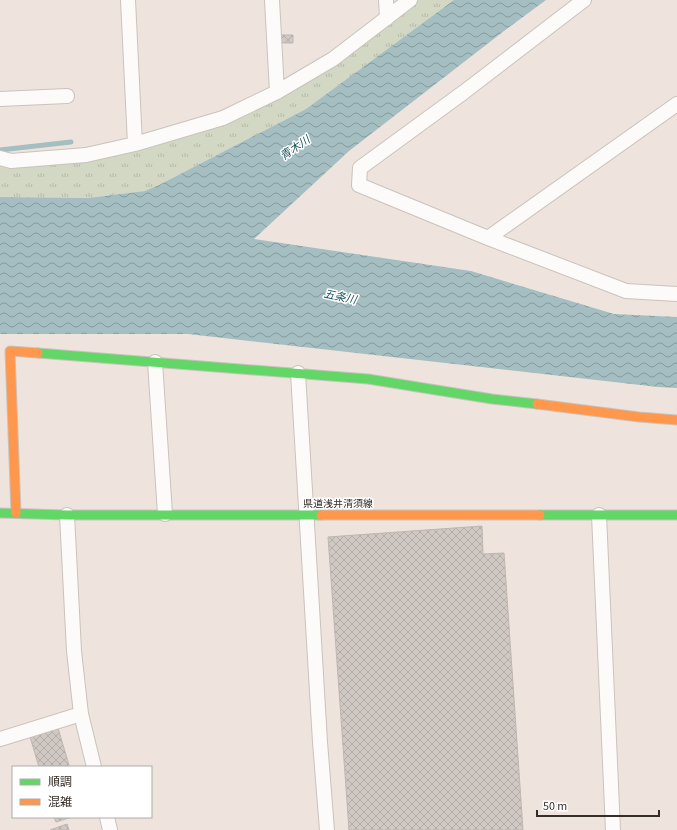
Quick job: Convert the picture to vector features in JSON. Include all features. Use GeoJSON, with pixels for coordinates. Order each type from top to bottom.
{"type":"FeatureCollection","features":[{"type":"Feature","properties":{"kind":"street"},"geometry":{"type":"LineString","coordinates":[[128,0],[135,144]]}},
{"type":"Feature","properties":{"kind":"street"},"geometry":{"type":"LineString","coordinates":[[272,0],[277,92]]}},
{"type":"Feature","properties":{"kind":"street"},"geometry":{"type":"LineString","coordinates":[[386,0],[387,18]]}},
{"type":"Feature","properties":{"kind":"street"},"geometry":{"type":"LineString","coordinates":[[0,158],[11,161],[86,155],[135,144],[223,118],[277,92],[333,59],[410,0]]}},
{"type":"Feature","properties":{"kind":"street"},"geometry":{"type":"LineString","coordinates":[[584,0],[464,92],[360,168],[360,185],[488,238],[626,291],[677,294]]}},
{"type":"Feature","properties":{"kind":"street"},"geometry":{"type":"LineString","coordinates":[[0,99],[67,96]]}},
{"type":"Feature","properties":{"kind":"street"},"geometry":{"type":"LineString","coordinates":[[488,238],[677,104]]}},
{"type":"Feature","properties":{"kind":"street"},"geometry":{"type":"LineString","coordinates":[[16,514],[10,351],[368,379],[492,399],[639,417],[677,420]]}},
{"type":"Feature","properties":{"kind":"street"},"geometry":{"type":"LineString","coordinates":[[155,362],[165,514]]}},
{"type":"Feature","properties":{"kind":"street"},"geometry":{"type":"LineString","coordinates":[[298,373],[320,742],[327,830]]}},
{"type":"Feature","properties":{"kind":"street","name":"県道浅井清須線"},"geometry":{"type":"LineString","coordinates":[[0,513],[67,515],[677,515]]}},
{"type":"Feature","properties":{"kind":"street"},"geometry":{"type":"LineString","coordinates":[[67,515],[74,650],[81,714],[94,766]]}},
{"type":"Feature","properties":{"kind":"street"},"geometry":{"type":"LineString","coordinates":[[599,515],[613,830]]}},
{"type":"Feature","properties":{"kind":"street"},"geometry":{"type":"LineString","coordinates":[[0,739],[81,714]]}},
{"type":"Feature","properties":{"kind":"street"},"geometry":{"type":"LineString","coordinates":[[107,818],[110,830]]}},
{"type":"Feature","properties":{"kind":"green space"},"geometry":{"type":"Polygon","coordinates":[[[417,0],[454,0],[306,109],[159,185],[146,191],[88,198],[0,197],[0,166],[78,161],[124,154],[227,123],[389,21],[417,0]]]}},
{"type":"Feature","properties":{"kind":"water"},"geometry":{"type":"Polygon","coordinates":[[[454,0],[546,0],[349,151],[254,239],[471,271],[614,314],[677,317],[677,388],[188,334],[0,334],[0,197],[88,198],[145,191],[159,185],[306,109],[454,0]]]}},
{"type":"Feature","properties":{"kind":"building"},"geometry":{"type":"Polygon","coordinates":[[[279,35],[293,35],[293,43],[279,43],[279,35]]]}},
{"type":"Feature","properties":{"kind":"building"},"geometry":{"type":"Polygon","coordinates":[[[482,526],[483,554],[504,553],[523,830],[349,830],[328,537],[482,526]]]}},
{"type":"Feature","properties":{"kind":"building"},"geometry":{"type":"Polygon","coordinates":[[[58,728],[69,765],[39,766],[30,737],[58,728]]]}},
{"type":"Feature","properties":{"kind":"building"},"geometry":{"type":"Polygon","coordinates":[[[54,818],[69,818],[56,822],[54,818]]]}},
{"type":"Feature","properties":{"kind":"building"},"geometry":{"type":"Polygon","coordinates":[[[67,824],[69,830],[50,830],[67,824]]]}},
{"type":"Feature","properties":{"kind":"waterway"},"geometry":{"type":"LineString","coordinates":[[0,150],[71,142]]}},
{"type":"Feature","properties":{"kind":"traffic: fast"},"geometry":{"type":"LineString","coordinates":[[38,353],[368,379],[492,399],[537,404]]}},
{"type":"Feature","properties":{"kind":"traffic: fast"},"geometry":{"type":"LineString","coordinates":[[0,513],[67,515],[321,515]]}},
{"type":"Feature","properties":{"kind":"traffic: fast"},"geometry":{"type":"LineString","coordinates":[[540,515],[677,515]]}},
{"type":"Feature","properties":{"kind":"traffic: slow"},"geometry":{"type":"LineString","coordinates":[[16,513],[10,351],[38,353]]}},
{"type":"Feature","properties":{"kind":"traffic: slow"},"geometry":{"type":"LineString","coordinates":[[537,404],[639,417],[677,420]]}},
{"type":"Feature","properties":{"kind":"traffic: slow"},"geometry":{"type":"LineString","coordinates":[[321,515],[540,515]]}},
{"type":"Feature","properties":{"kind":"water label","name":"青木川"},"geometry":{"type":"Point","coordinates":[295,148]}},
{"type":"Feature","properties":{"kind":"water label","name":"五条川"},"geometry":{"type":"Point","coordinates":[340,297]}}]}
